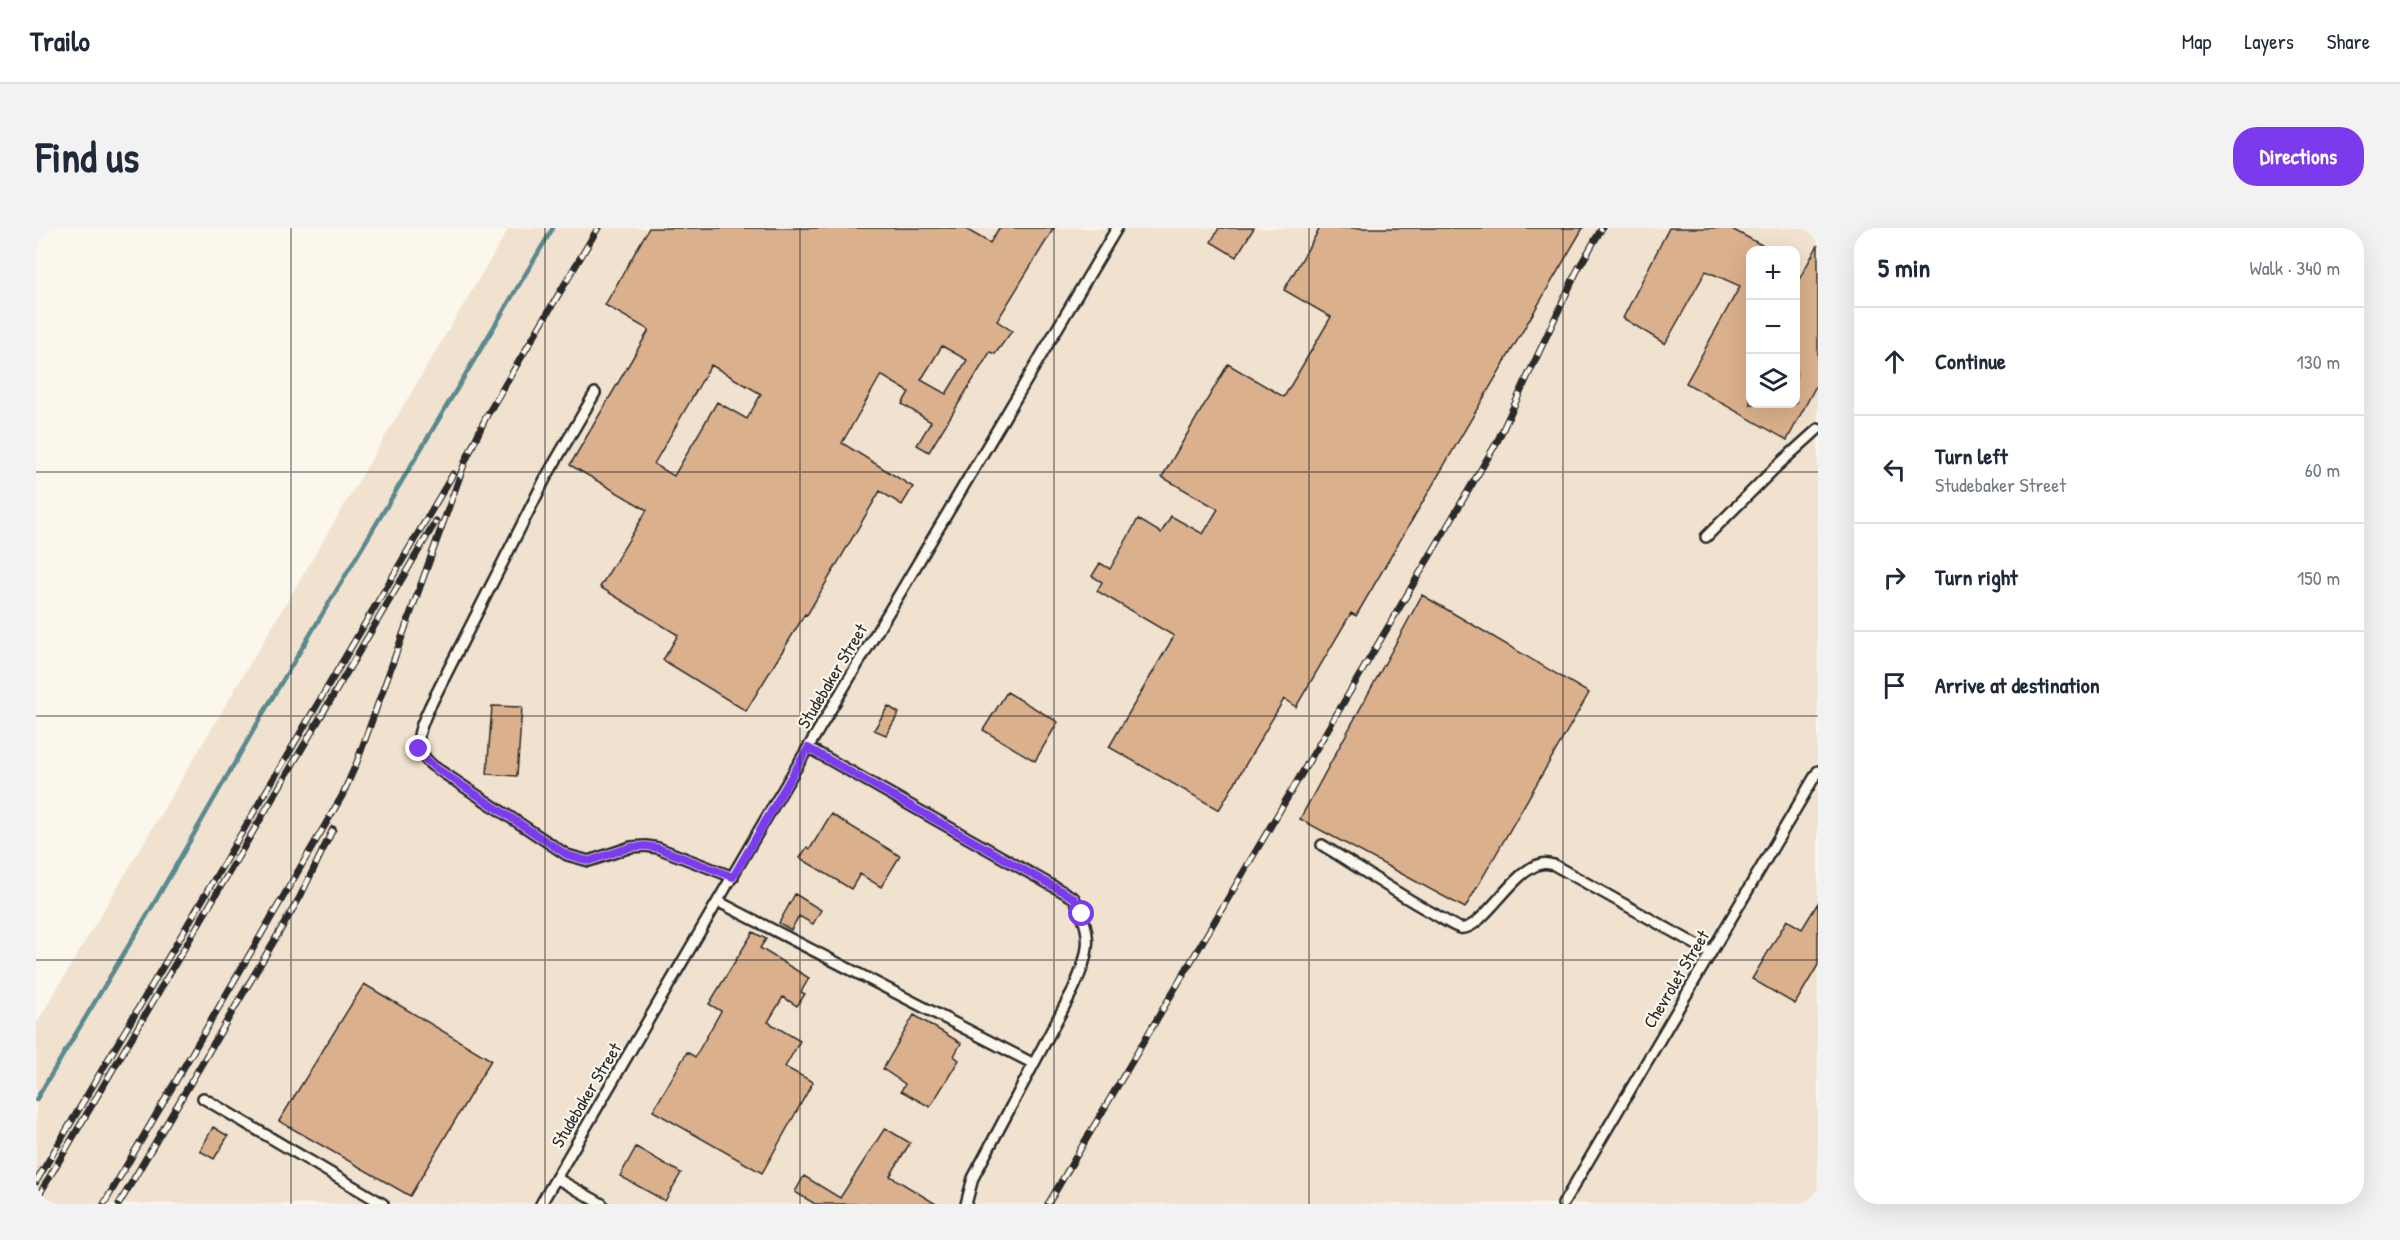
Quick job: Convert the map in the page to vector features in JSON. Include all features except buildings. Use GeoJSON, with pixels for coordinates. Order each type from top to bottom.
{"type":"FeatureCollection","features":[{"type":"Feature","properties":{"kind":"lane","name":"Studebaker Street"},"geometry":{"type":"LineString","coordinates":[[540,1204],[1117,228]]}},
{"type":"Feature","properties":{"kind":"lane"},"geometry":{"type":"LineString","coordinates":[[595,393],[545,479],[420,726],[419,749],[422,756],[433,766],[567,855],[589,861],[631,847],[646,846],[658,848],[733,877]]}},
{"type":"Feature","properties":{"kind":"lane"},"geometry":{"type":"LineString","coordinates":[[1706,537],[1818,429]]}},
{"type":"Feature","properties":{"kind":"lane"},"geometry":{"type":"LineString","coordinates":[[808,748],[1074,898],[1082,914],[1088,934],[1087,960],[1074,990],[1032,1063],[973,1178],[966,1204]]}},
{"type":"Feature","properties":{"kind":"lane","name":"Chevrolet Street"},"geometry":{"type":"LineString","coordinates":[[1563,1204],[1818,771]]}},
{"type":"Feature","properties":{"kind":"lane"},"geometry":{"type":"LineString","coordinates":[[1323,845],[1420,906],[1461,928],[1471,927],[1480,921],[1506,888],[1528,870],[1541,863],[1554,865],[1711,953]]}},
{"type":"Feature","properties":{"kind":"lane"},"geometry":{"type":"LineString","coordinates":[[719,902],[1032,1063]]}},
{"type":"Feature","properties":{"kind":"lane"},"geometry":{"type":"LineString","coordinates":[[203,1098],[383,1204]]}},
{"type":"Feature","properties":{"kind":"lane"},"geometry":{"type":"LineString","coordinates":[[556,1178],[602,1204]]}},
{"type":"Feature","properties":{"kind":"shaded area"},"geometry":{"type":"Polygon","coordinates":[[[509,228],[1818,228],[1818,1204],[36,1204],[36,1024],[509,228]]]}},
{"type":"Feature","properties":{"kind":"waterway"},"geometry":{"type":"LineString","coordinates":[[36,1100],[156,900],[268,705],[553,228]]}},
{"type":"Feature","properties":{"kind":"railway"},"geometry":{"type":"LineString","coordinates":[[104,1204],[342,796],[357,762],[465,462],[486,417],[598,228]]}},
{"type":"Feature","properties":{"kind":"railway"},"geometry":{"type":"LineString","coordinates":[[1048,1204],[1497,442],[1577,271],[1602,228]]}},
{"type":"Feature","properties":{"kind":"railway"},"geometry":{"type":"LineString","coordinates":[[36,1182],[453,474]]}},
{"type":"Feature","properties":{"kind":"railway"},"geometry":{"type":"LineString","coordinates":[[36,1200],[436,521]]}},
{"type":"Feature","properties":{"kind":"railway"},"geometry":{"type":"LineString","coordinates":[[119,1204],[300,897],[333,829]]}},
{"type":"Feature","properties":{"kind":"route"},"geometry":{"type":"LineString","coordinates":[[419,749],[427,762],[567,855],[589,861],[631,847],[646,846],[658,848],[733,877],[808,748],[1074,898],[1082,914]]}}]}
